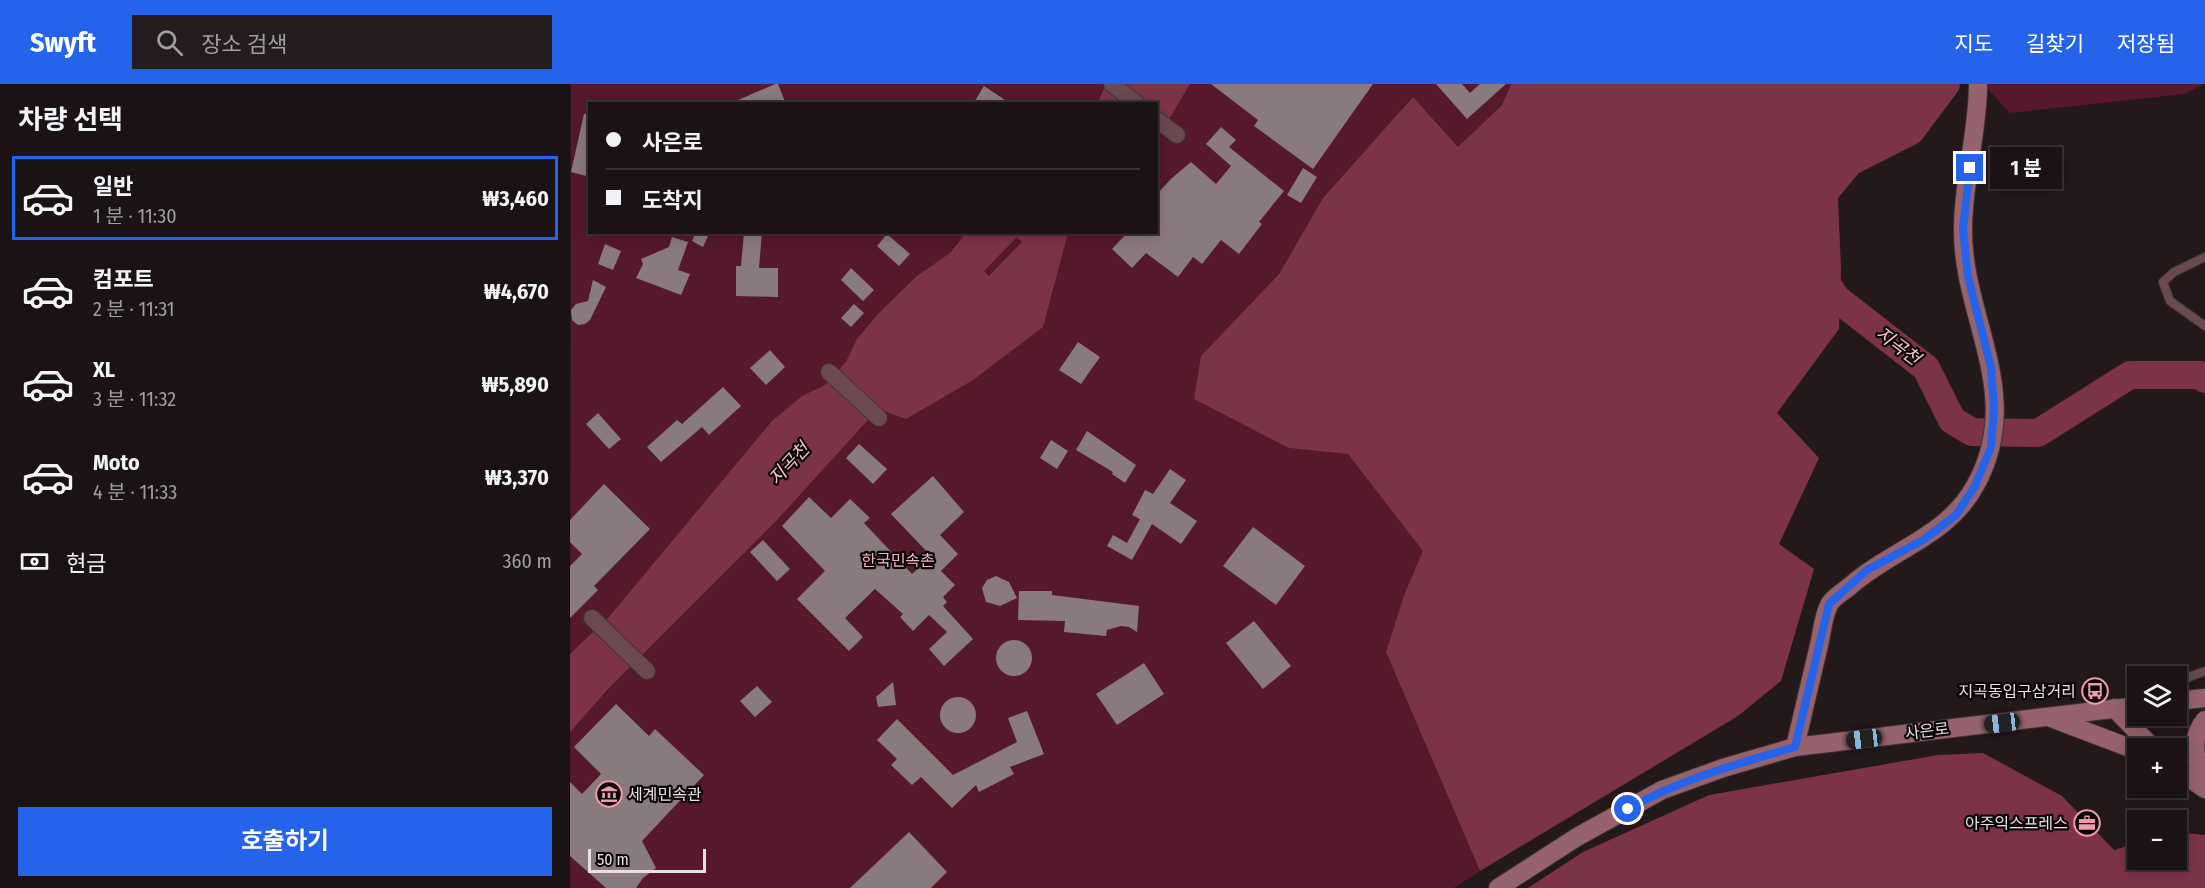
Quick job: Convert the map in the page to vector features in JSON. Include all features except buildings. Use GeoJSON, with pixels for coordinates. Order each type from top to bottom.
{"type":"FeatureCollection","features":[{"type":"Feature","properties":{"kind":"street"},"geometry":{"type":"LineString","coordinates":[[1112,84],[1134,102]]}},
{"type":"Feature","properties":{"kind":"street"},"geometry":{"type":"LineString","coordinates":[[1795,747],[1829,604],[1867,570],[1923,540],[1956,515],[1975,486],[1991,447],[1994,408],[1991,367],[1968,277],[1963,229],[1978,109],[1978,84]]}},
{"type":"Feature","properties":{"kind":"street"},"geometry":{"type":"LineString","coordinates":[[1158,121],[1177,135]]}},
{"type":"Feature","properties":{"kind":"street"},"geometry":{"type":"LineString","coordinates":[[829,372],[879,418]]}},
{"type":"Feature","properties":{"kind":"street"},"geometry":{"type":"LineString","coordinates":[[592,618],[647,671]]}},
{"type":"Feature","properties":{"kind":"street"},"geometry":{"type":"LineString","coordinates":[[2187,700],[2205,698]]}},
{"type":"Feature","properties":{"kind":"street","name":"사은로"},"geometry":{"type":"LineString","coordinates":[[1498,888],[1577,837],[1662,790],[1722,768],[1795,747],[2127,707]]}},
{"type":"Feature","properties":{"kind":"street"},"geometry":{"type":"LineString","coordinates":[[2114,708],[2143,738]]}},
{"type":"Feature","properties":{"kind":"street"},"geometry":{"type":"LineString","coordinates":[[2049,717],[2127,747]]}},
{"type":"Feature","properties":{"kind":"street"},"geometry":{"type":"LineString","coordinates":[[2205,720],[2197,733],[2195,743],[2196,762],[2205,787]]}},
{"type":"Feature","properties":{"kind":"street"},"geometry":{"type":"LineString","coordinates":[[2187,776],[2205,787]]}},
{"type":"Feature","properties":{"kind":"lane"},"geometry":{"type":"LineString","coordinates":[[2205,257],[2174,272],[2163,282],[2170,301],[2205,326]]}},
{"type":"Feature","properties":{"kind":"lane"},"geometry":{"type":"LineString","coordinates":[[2187,678],[2205,671]]}},
{"type":"Feature","properties":{"kind":"lane"},"geometry":{"type":"LineString","coordinates":[[2114,708],[2127,703]]}},
{"type":"Feature","properties":{"kind":"green space","name":"한국민속촌"},"geometry":{"type":"Polygon","coordinates":[[[571,84],[1511,84],[1502,105],[1458,148],[1413,98],[1323,198],[1279,274],[1201,356],[1289,448],[1348,453],[1424,551],[1404,595],[1386,652],[1480,871],[1454,888],[570,888],[571,84]]]}},
{"type":"Feature","properties":{"kind":"green space"},"geometry":{"type":"Polygon","coordinates":[[[1983,84],[2204,84],[2185,94],[2010,113],[1983,84]]]}},
{"type":"Feature","properties":{"kind":"shaded area"},"geometry":{"type":"Polygon","coordinates":[[[1106,84],[1190,84],[1163,129],[1158,132],[1158,102],[1098,102],[1106,84]]]}},
{"type":"Feature","properties":{"kind":"shaded area"},"geometry":{"type":"Polygon","coordinates":[[[1511,84],[1933,84],[1838,198],[1841,269],[1839,329],[1777,413],[1819,458],[1779,544],[1814,569],[1781,681],[1738,716],[1480,871],[1386,652],[1404,595],[1423,551],[1348,454],[1289,448],[1194,399],[1201,356],[1279,274],[1323,198],[1413,97],[1458,147],[1502,105],[1511,84]]]}},
{"type":"Feature","properties":{"kind":"shaded area"},"geometry":{"type":"Polygon","coordinates":[[[965,234],[1068,234],[1043,327],[973,380],[906,419],[878,409],[777,520],[608,689],[570,732],[570,654],[609,617],[772,421],[802,396],[825,385],[846,362],[857,339],[878,314],[917,276],[950,253],[965,234]],[[1017,237],[984,271],[989,276],[1022,242],[1017,237]]]}},
{"type":"Feature","properties":{"kind":"shaded area"},"geometry":{"type":"Polygon","coordinates":[[[1983,753],[2062,796],[2114,850],[2127,846],[2127,870],[2187,870],[2187,833],[2205,835],[2205,888],[1528,888],[1583,852],[1709,795],[1938,755],[1983,753]]]}},
{"type":"Feature","properties":{"kind":"waterway","name":"지곡천"},"geometry":{"type":"LineString","coordinates":[[1946,84],[1911,131],[1826,174],[1812,189],[1818,270],[1836,298],[1926,368],[1952,420],[1972,432],[2038,433],[2130,375],[2200,375],[2205,379]]}},
{"type":"Feature","properties":{"kind":"place","name":"지곡동입구삼거리"},"geometry":{"type":"Point","coordinates":[2095,691]}},
{"type":"Feature","properties":{"kind":"place","name":"세계민속관"},"geometry":{"type":"Point","coordinates":[609,794]}},
{"type":"Feature","properties":{"kind":"place","name":"아주익스프레스"},"geometry":{"type":"Point","coordinates":[2087,823]}},
{"type":"Feature","properties":{"kind":"route"},"geometry":{"type":"LineString","coordinates":[[1628,809],[1662,790],[1722,768],[1795,747],[1829,604],[1867,570],[1923,540],[1956,515],[1975,486],[1991,447],[1994,408],[1991,367],[1968,277],[1963,229],[1970,168]]}}]}
